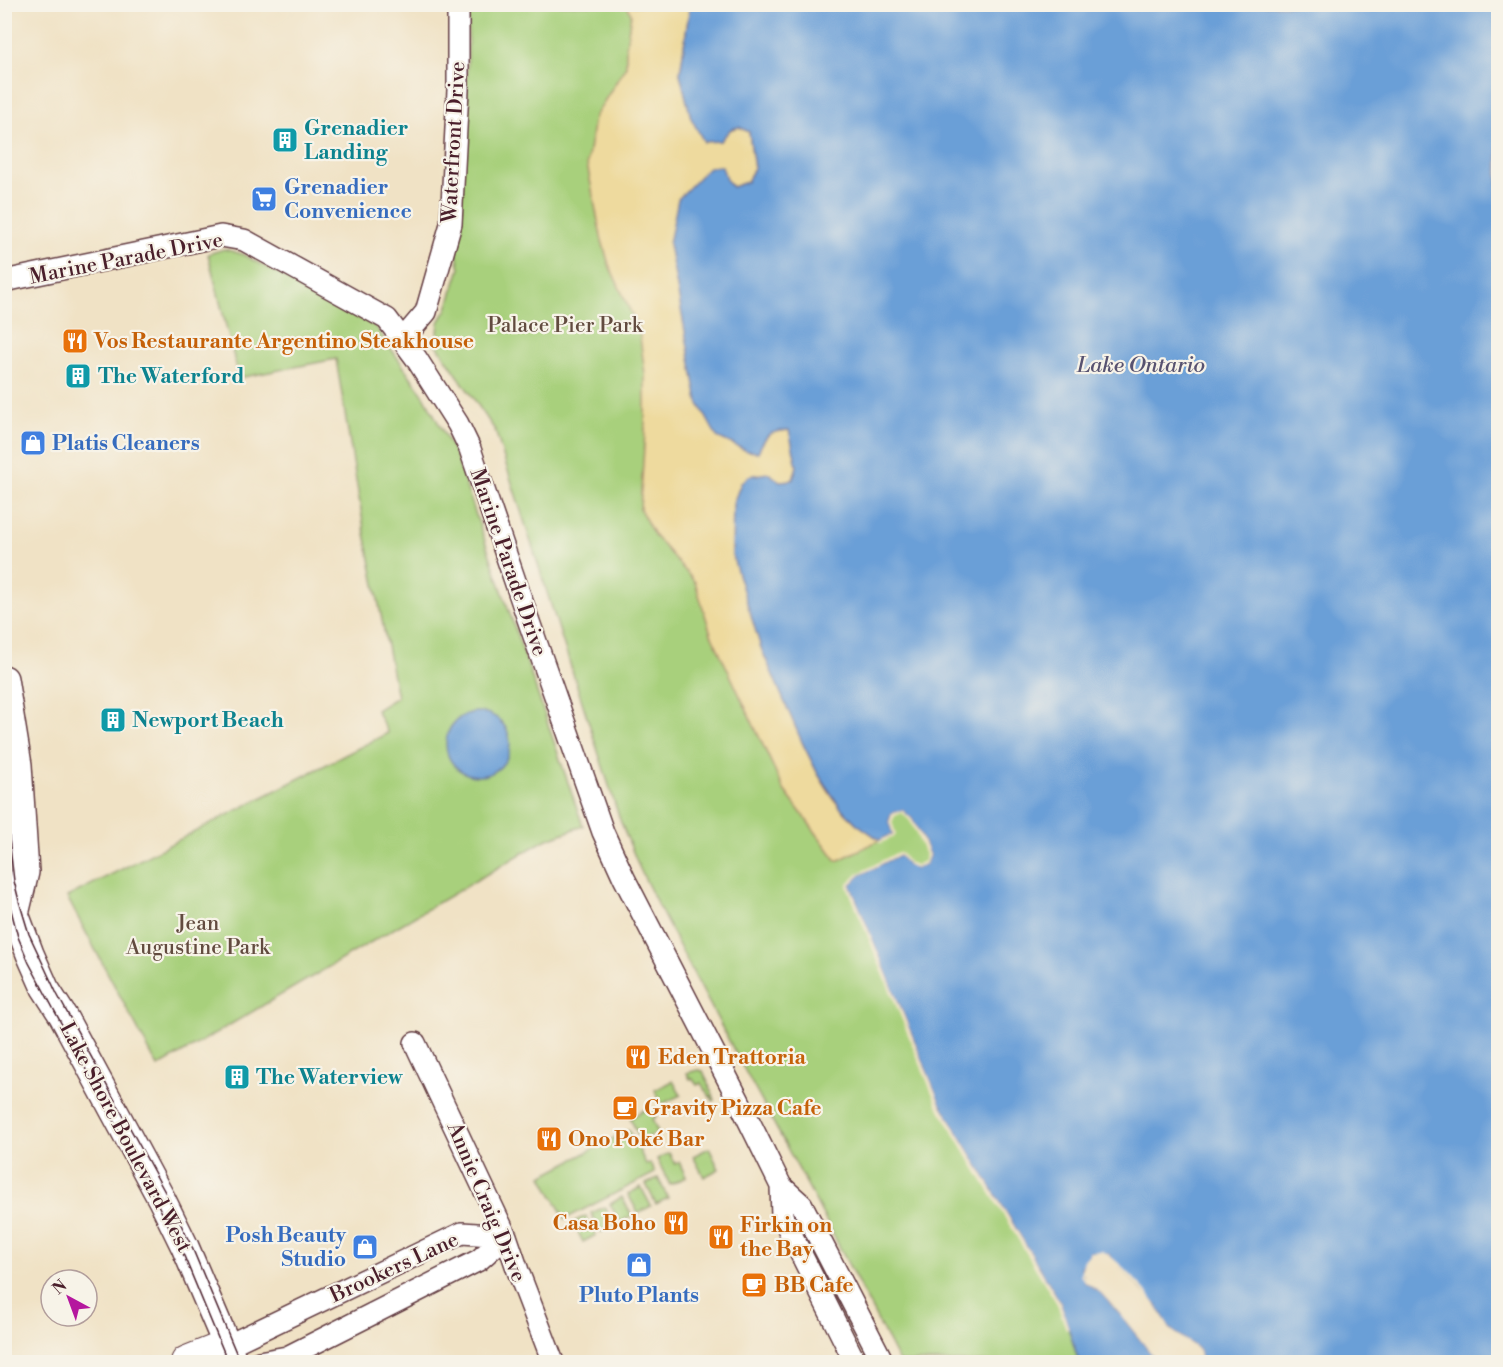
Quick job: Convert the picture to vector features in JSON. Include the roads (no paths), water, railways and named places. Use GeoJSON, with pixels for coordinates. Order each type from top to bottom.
{"type":"FeatureCollection","features":[{"type":"Feature","properties":{"kind":"highway"},"geometry":{"type":"LineString","coordinates":[[188,1362],[230,1354]]}},
{"type":"Feature","properties":{"kind":"main road","name":"Lake Shore Boulevard West"},"geometry":{"type":"LineString","coordinates":[[4,679],[18,765],[25,872],[10,907],[45,988],[63,1016],[171,1218],[190,1257],[230,1354]]}},
{"type":"Feature","properties":{"kind":"street","name":"Waterfront Drive"},"geometry":{"type":"LineString","coordinates":[[403,339],[426,312],[451,224],[458,90],[458,4]]}},
{"type":"Feature","properties":{"kind":"street","name":"Marine Parade Drive"},"geometry":{"type":"LineString","coordinates":[[4,281],[208,238],[232,237],[258,247],[387,320],[403,339],[458,424],[470,449],[597,814],[620,869],[782,1186],[802,1205],[883,1362]]}},
{"type":"Feature","properties":{"kind":"street","name":"Annie Craig Drive"},"geometry":{"type":"LineString","coordinates":[[415,1043],[506,1236],[553,1362]]}},
{"type":"Feature","properties":{"kind":"street","name":"Marine Parade Drive"},"geometry":{"type":"LineString","coordinates":[[782,1186],[782,1216],[855,1362]]}},
{"type":"Feature","properties":{"kind":"street","name":"Brookers Lane"},"geometry":{"type":"LineString","coordinates":[[230,1354],[462,1233],[506,1236]]}},
{"type":"Feature","properties":{"kind":"street","name":"Brookers Lane"},"geometry":{"type":"LineString","coordinates":[[259,1362],[287,1357],[479,1260],[506,1236]]}},
{"type":"Feature","properties":{"kind":"water","name":"Lake Ontario"},"geometry":{"type":"Polygon","coordinates":[[[690,5],[1498,5],[1498,1362],[1201,1362],[1199,1350],[1170,1329],[1157,1306],[1108,1254],[1091,1252],[1081,1268],[1085,1282],[1101,1293],[1158,1362],[1079,1362],[1060,1302],[940,1103],[850,885],[860,875],[899,855],[907,864],[916,869],[926,863],[929,855],[921,836],[912,819],[902,810],[892,813],[889,821],[893,834],[880,840],[857,824],[840,807],[818,774],[802,742],[761,648],[732,555],[733,504],[741,483],[749,476],[768,473],[780,481],[793,480],[797,466],[789,430],[769,435],[758,452],[747,451],[717,437],[698,402],[669,244],[678,199],[709,167],[722,166],[726,179],[732,187],[747,182],[754,168],[749,132],[739,127],[731,129],[720,141],[704,142],[691,118],[680,74],[690,5]]]}},
{"type":"Feature","properties":{"kind":"water"},"geometry":{"type":"Polygon","coordinates":[[[472,712],[484,712],[501,721],[508,732],[510,744],[508,756],[501,767],[484,776],[472,776],[460,771],[451,762],[446,750],[446,738],[451,726],[460,717],[472,712]]]}},
{"type":"Feature","properties":{"kind":"tram line"},"geometry":{"type":"LineString","coordinates":[[4,796],[14,881],[29,934],[57,994],[166,1194],[191,1245],[240,1362]]}},
{"type":"Feature","properties":{"kind":"tram line"},"geometry":{"type":"LineString","coordinates":[[4,883],[18,937],[29,963],[184,1256],[228,1362]]}},
{"type":"Feature","properties":{"kind":"place","name":"Grenadier Landing"},"geometry":{"type":"Point","coordinates":[285,140]}},
{"type":"Feature","properties":{"kind":"place","name":"Grenadier Convenience"},"geometry":{"type":"Point","coordinates":[264,199]}},
{"type":"Feature","properties":{"kind":"place","name":"Vos Restaurante Argentino Steakhouse"},"geometry":{"type":"Point","coordinates":[75,341]}},
{"type":"Feature","properties":{"kind":"place","name":"The Waterford"},"geometry":{"type":"Point","coordinates":[78,376]}},
{"type":"Feature","properties":{"kind":"place","name":"Platis Cleaners"},"geometry":{"type":"Point","coordinates":[33,443]}},
{"type":"Feature","properties":{"kind":"place","name":"Newport Beach"},"geometry":{"type":"Point","coordinates":[113,720]}},
{"type":"Feature","properties":{"kind":"place","name":"Eden Trattoria"},"geometry":{"type":"Point","coordinates":[638,1057]}},
{"type":"Feature","properties":{"kind":"place","name":"The Waterview"},"geometry":{"type":"Point","coordinates":[237,1077]}},
{"type":"Feature","properties":{"kind":"place","name":"Gravity Pizza Cafe"},"geometry":{"type":"Point","coordinates":[625,1108]}},
{"type":"Feature","properties":{"kind":"place","name":"Ono Poké Bar"},"geometry":{"type":"Point","coordinates":[549,1139]}},
{"type":"Feature","properties":{"kind":"place","name":"Casa Boho"},"geometry":{"type":"Point","coordinates":[676,1223]}},
{"type":"Feature","properties":{"kind":"place","name":"Firkin on the Bay"},"geometry":{"type":"Point","coordinates":[721,1237]}},
{"type":"Feature","properties":{"kind":"place","name":"Posh Beauty Studio"},"geometry":{"type":"Point","coordinates":[365,1247]}},
{"type":"Feature","properties":{"kind":"place","name":"Pluto Plants"},"geometry":{"type":"Point","coordinates":[639,1265]}},
{"type":"Feature","properties":{"kind":"place","name":"BB Cafe"},"geometry":{"type":"Point","coordinates":[754,1285]}},
{"type":"Feature","properties":{"kind":"park label","name":"Palace Pier Park"},"geometry":{"type":"Point","coordinates":[565,325]}},
{"type":"Feature","properties":{"kind":"park label","name":"Jean Augustine Park"},"geometry":{"type":"Point","coordinates":[198,935]}}]}
